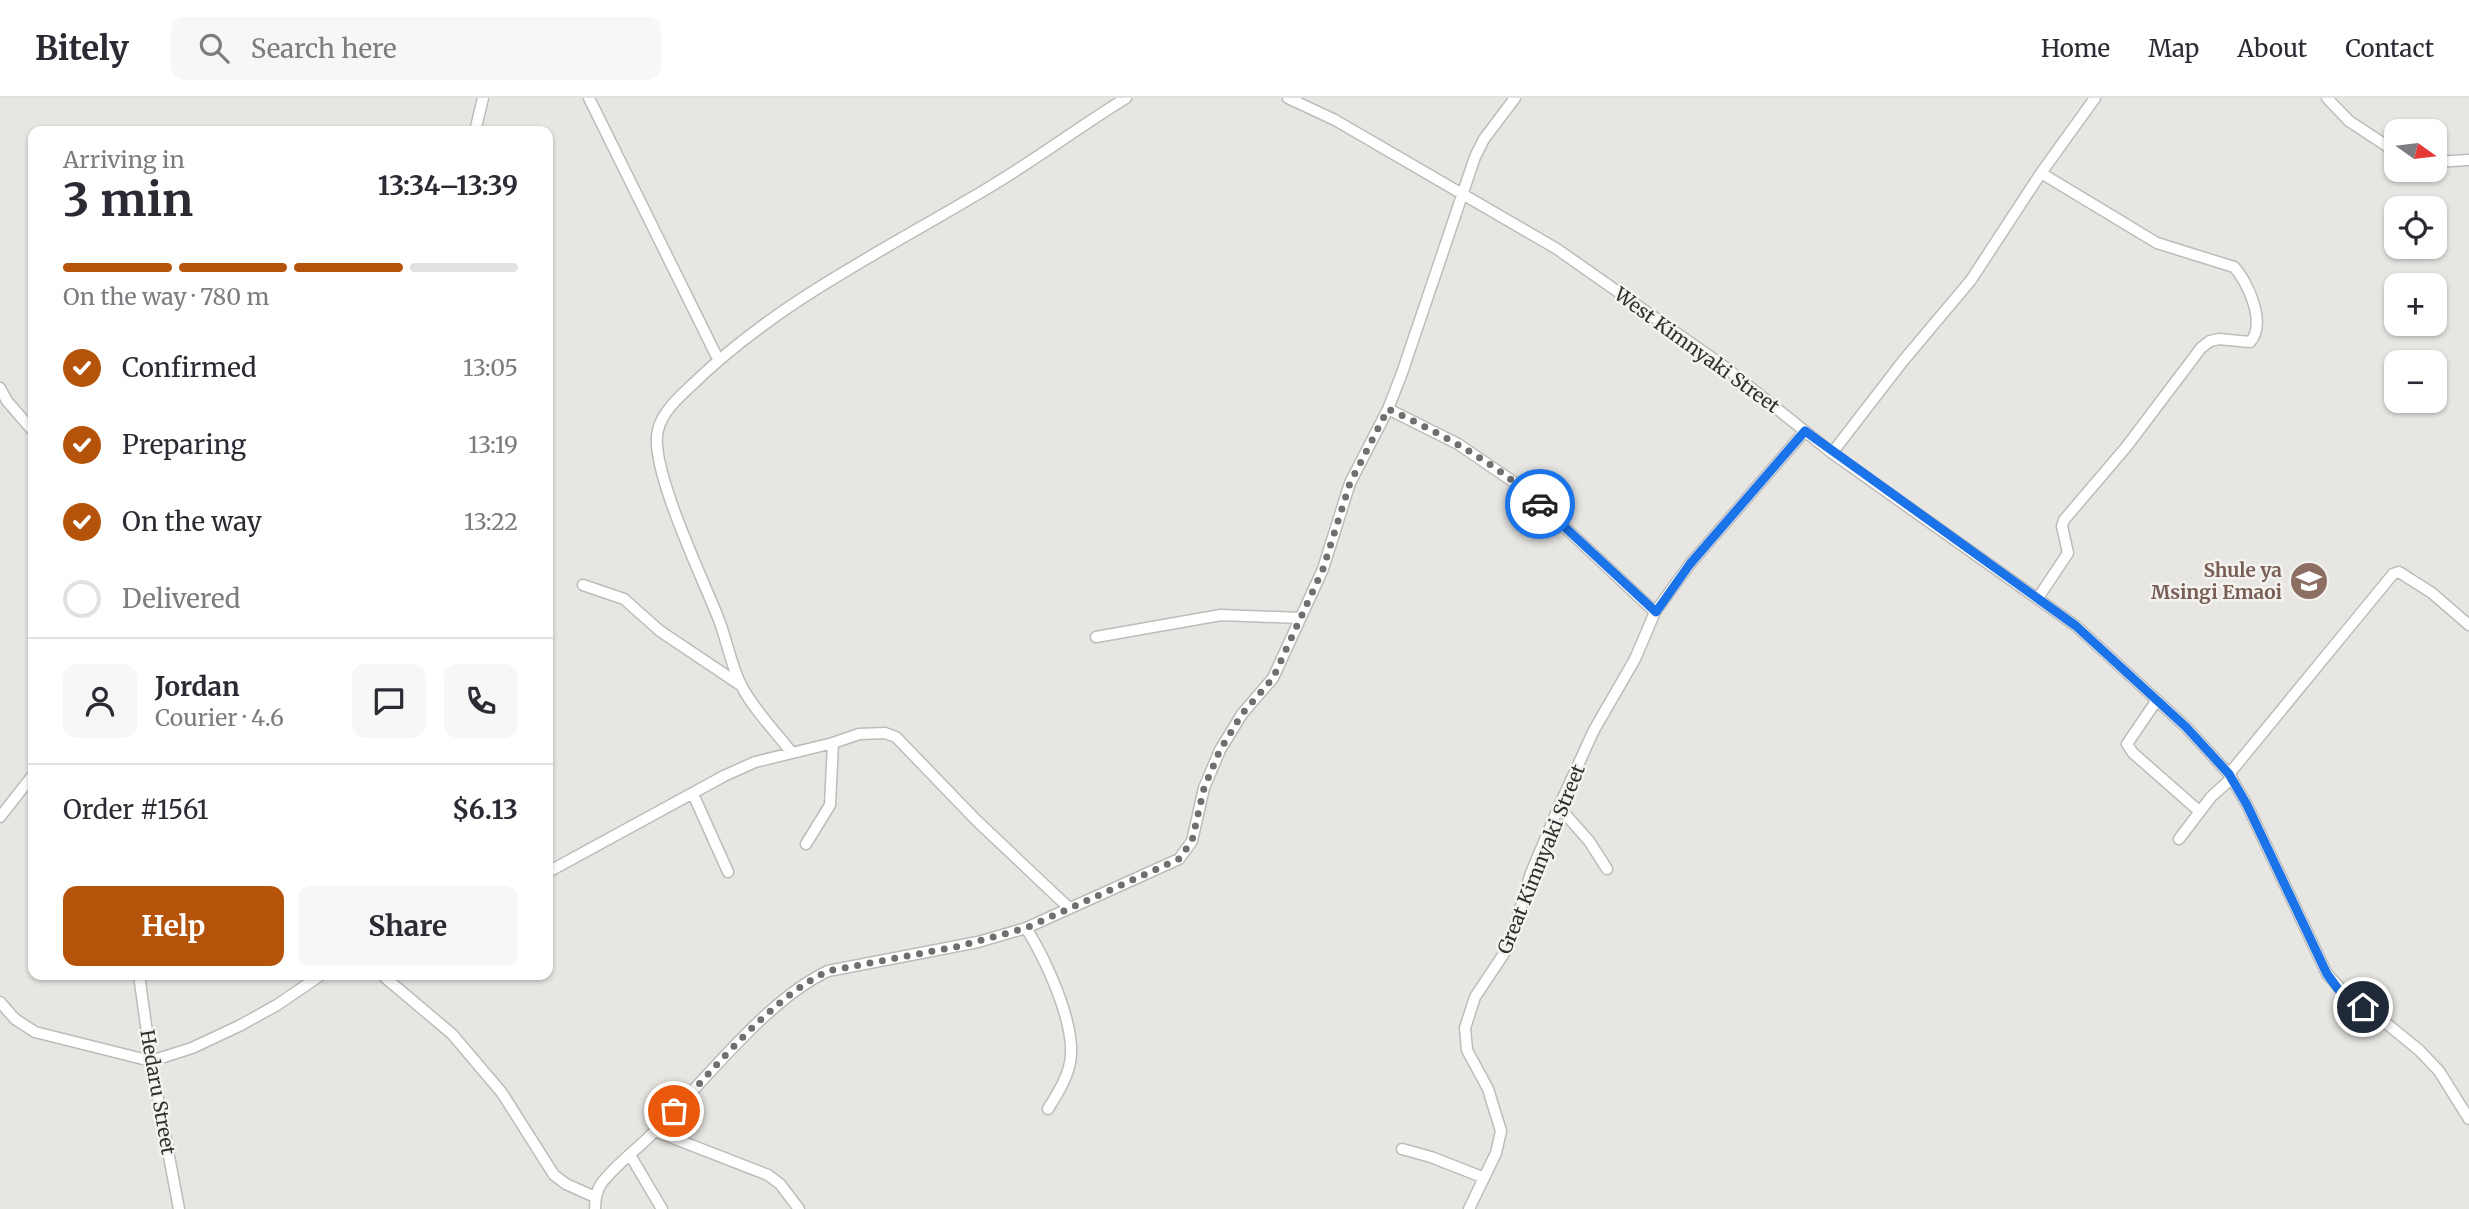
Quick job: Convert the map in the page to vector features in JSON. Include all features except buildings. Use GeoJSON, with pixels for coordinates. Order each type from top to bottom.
{"type":"FeatureCollection","features":[{"type":"Feature","properties":{"kind":"street"},"geometry":{"type":"LineString","coordinates":[[476,126],[483,98]]}},
{"type":"Feature","properties":{"kind":"street"},"geometry":{"type":"LineString","coordinates":[[589,98],[718,359]]}},
{"type":"Feature","properties":{"kind":"street"},"geometry":{"type":"LineString","coordinates":[[741,686],[720,620],[687,544],[665,482],[656,436],[664,417],[718,359],[820,286],[988,188],[1126,98]]}},
{"type":"Feature","properties":{"kind":"street","name":"West Kimnyaki Street"},"geometry":{"type":"LineString","coordinates":[[1288,98],[1335,120],[1557,250],[1725,367],[1832,453],[2076,626],[2157,699],[2230,776],[2327,974],[2350,999],[2399,1032],[2419,1050],[2439,1071],[2469,1119]]}},
{"type":"Feature","properties":{"kind":"street"},"geometry":{"type":"LineString","coordinates":[[594,1209],[595,1196],[606,1178],[744,1038],[794,990],[811,979],[828,971],[942,950],[1026,928],[1068,907],[1165,867],[1179,859],[1187,850],[1192,841],[1204,788],[1220,750],[1242,714],[1273,678],[1329,553],[1350,483],[1388,409],[1475,157],[1515,98]]}},
{"type":"Feature","properties":{"kind":"street"},"geometry":{"type":"LineString","coordinates":[[1832,453],[1903,361],[1972,281],[2041,173],[2095,98]]}},
{"type":"Feature","properties":{"kind":"street"},"geometry":{"type":"LineString","coordinates":[[2334,100],[2350,121],[2384,144]]}},
{"type":"Feature","properties":{"kind":"street"},"geometry":{"type":"LineString","coordinates":[[2447,161],[2469,160]]}},
{"type":"Feature","properties":{"kind":"street"},"geometry":{"type":"LineString","coordinates":[[2038,598],[2068,554],[2062,526],[2064,520],[2127,446],[2191,360],[2210,341],[2227,339],[2250,342],[2256,326],[2249,289],[2234,267],[2157,243],[2041,173]]}},
{"type":"Feature","properties":{"kind":"street"},"geometry":{"type":"LineString","coordinates":[[0,388],[7,401],[28,425]]}},
{"type":"Feature","properties":{"kind":"street"},"geometry":{"type":"LineString","coordinates":[[1388,409],[1458,444],[1524,489],[1656,612]]}},
{"type":"Feature","properties":{"kind":"street","name":"Great Kimnyaki Street"},"geometry":{"type":"LineString","coordinates":[[1469,1209],[1482,1177],[1496,1153],[1501,1130],[1488,1089],[1467,1050],[1465,1028],[1475,997],[1509,946],[1531,873],[1559,807],[1594,730],[1635,659],[1656,612],[1690,564],[1805,431]]}},
{"type":"Feature","properties":{"kind":"street"},"geometry":{"type":"LineString","coordinates":[[2179,839],[2393,575],[2399,572],[2414,579],[2469,625]]}},
{"type":"Feature","properties":{"kind":"street"},"geometry":{"type":"LineString","coordinates":[[583,585],[624,599],[660,631],[741,686],[792,753]]}},
{"type":"Feature","properties":{"kind":"street"},"geometry":{"type":"LineString","coordinates":[[1096,637],[1221,615],[1300,618]]}},
{"type":"Feature","properties":{"kind":"street"},"geometry":{"type":"LineString","coordinates":[[2157,699],[2127,744],[2133,753],[2199,811]]}},
{"type":"Feature","properties":{"kind":"street"},"geometry":{"type":"LineString","coordinates":[[553,869],[755,762],[859,734],[874,733],[896,737],[976,820],[1068,907]]}},
{"type":"Feature","properties":{"kind":"street"},"geometry":{"type":"LineString","coordinates":[[806,844],[830,805],[833,743]]}},
{"type":"Feature","properties":{"kind":"street"},"geometry":{"type":"LineString","coordinates":[[0,817],[28,781]]}},
{"type":"Feature","properties":{"kind":"street"},"geometry":{"type":"LineString","coordinates":[[693,794],[728,872]]}},
{"type":"Feature","properties":{"kind":"street"},"geometry":{"type":"LineString","coordinates":[[1559,807],[1589,841],[1607,869]]}},
{"type":"Feature","properties":{"kind":"street"},"geometry":{"type":"LineString","coordinates":[[1026,928],[1053,976],[1070,1039],[1068,1072],[1048,1110]]}},
{"type":"Feature","properties":{"kind":"street","name":"Hedaru Street"},"geometry":{"type":"LineString","coordinates":[[140,980],[151,1062],[179,1209]]}},
{"type":"Feature","properties":{"kind":"street"},"geometry":{"type":"LineString","coordinates":[[0,1002],[15,1019],[35,1032],[151,1062],[192,1048],[239,1026],[314,980]]}},
{"type":"Feature","properties":{"kind":"street"},"geometry":{"type":"LineString","coordinates":[[388,980],[452,1034],[502,1093],[554,1175],[566,1184],[595,1196]]}},
{"type":"Feature","properties":{"kind":"street"},"geometry":{"type":"LineString","coordinates":[[655,1131],[768,1175],[799,1209]]}},
{"type":"Feature","properties":{"kind":"street"},"geometry":{"type":"LineString","coordinates":[[1402,1149],[1444,1161],[1482,1177]]}},
{"type":"Feature","properties":{"kind":"street"},"geometry":{"type":"LineString","coordinates":[[630,1155],[662,1209]]}},
{"type":"Feature","properties":{"kind":"way so far"},"geometry":{"type":"LineString","coordinates":[[674,1111],[744,1038],[794,990],[811,979],[828,971],[960,946],[1026,928],[1179,859],[1192,841],[1204,788],[1220,750],[1242,714],[1273,678],[1323,569],[1350,483],[1388,409],[1458,444],[1524,489],[1540,504]]}},
{"type":"Feature","properties":{"kind":"place","name":"Shule ya Msingi Emaoi"},"geometry":{"type":"Point","coordinates":[2309,581]}},
{"type":"Feature","properties":{"kind":"route"},"geometry":{"type":"LineString","coordinates":[[1540,504],[1656,612],[1690,564],[1805,431],[1923,519],[2076,626],[2186,727],[2229,774],[2247,805],[2327,974],[2338,989],[2363,1007]]}}]}
